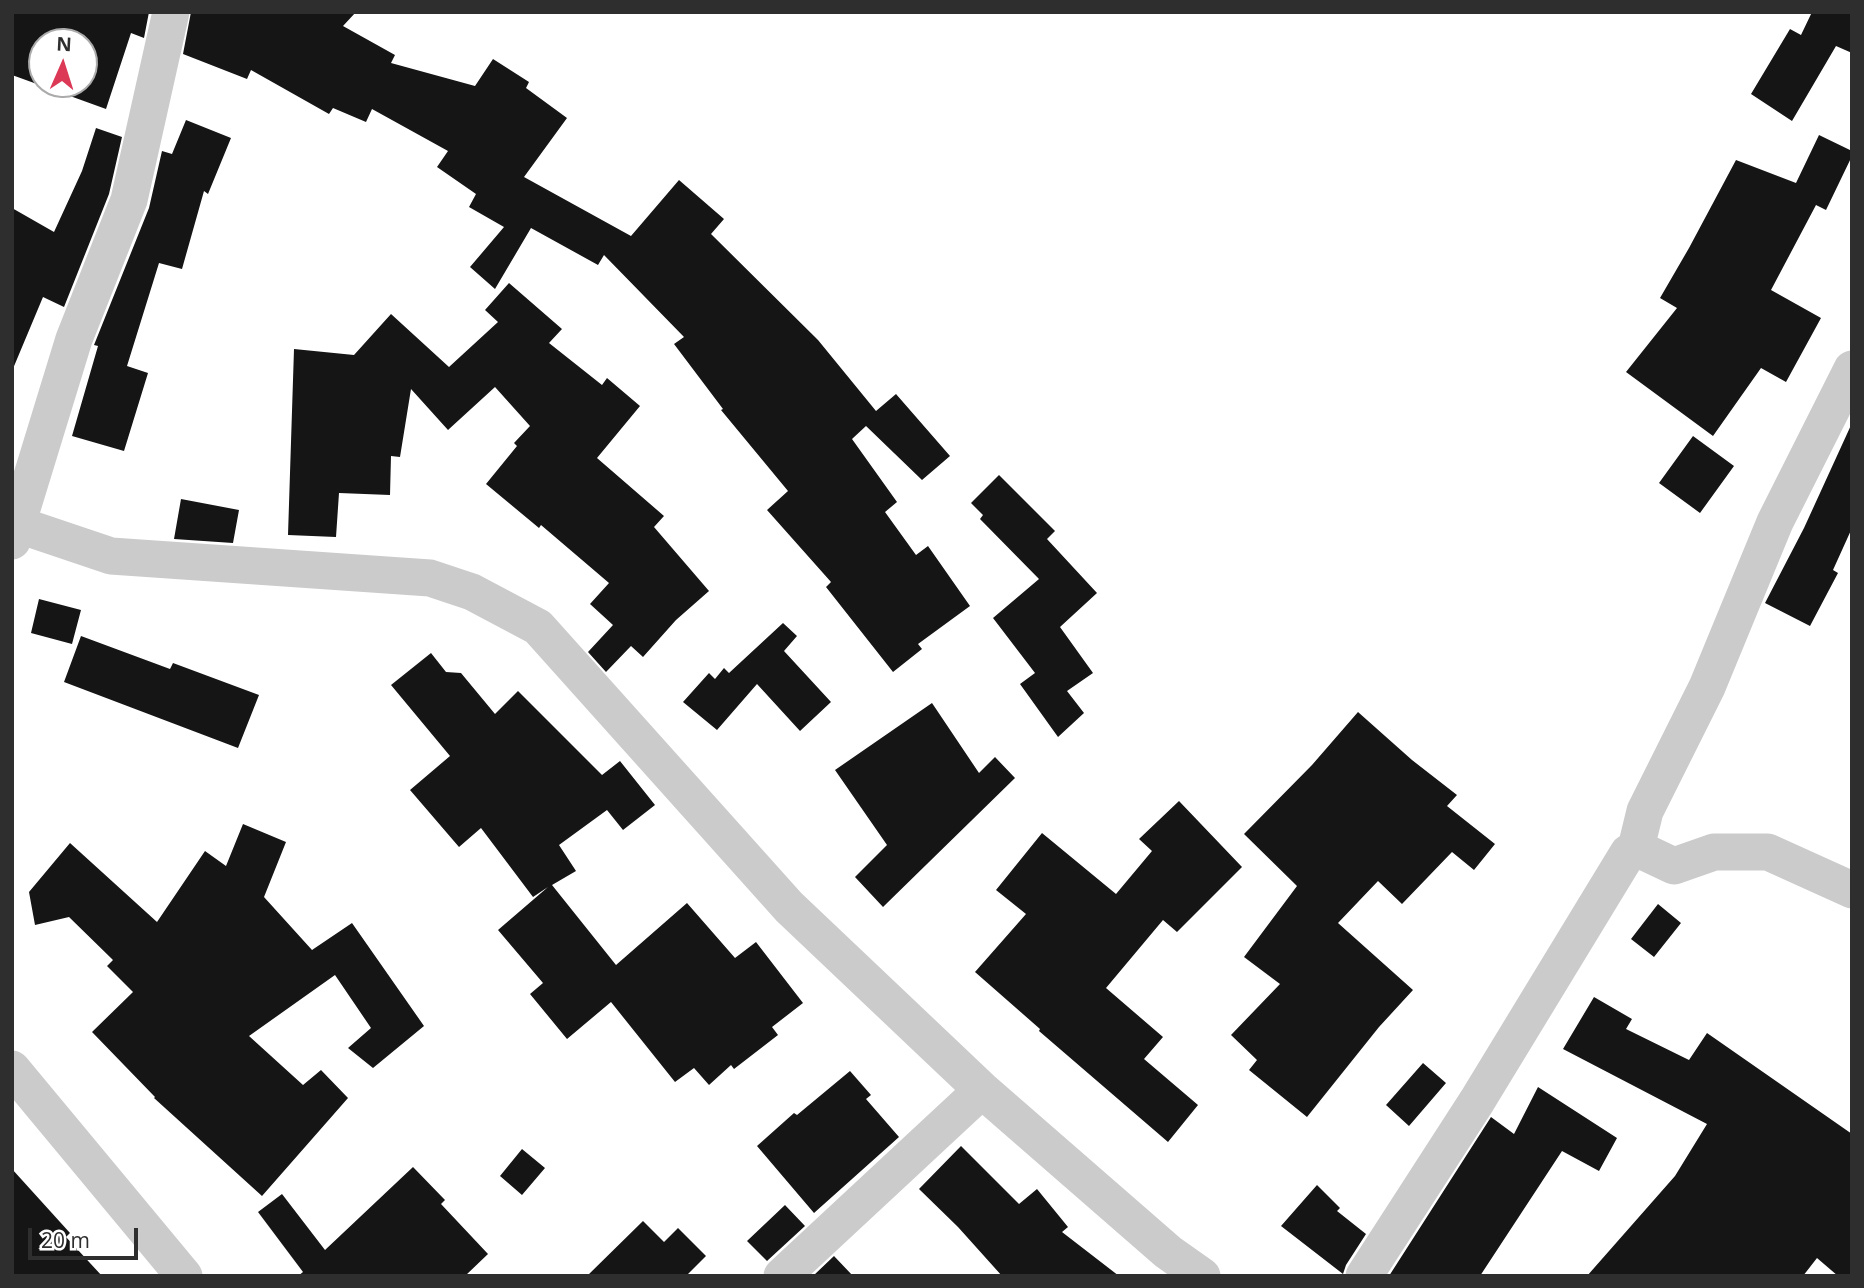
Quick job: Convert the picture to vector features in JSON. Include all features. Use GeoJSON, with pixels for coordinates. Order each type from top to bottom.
{"type":"FeatureCollection","features":[{"type":"Feature","properties":{"kind":"street"},"geometry":{"type":"LineString","coordinates":[[172,12],[129,200],[74,339],[15,533],[111,556],[429,578],[472,592],[538,627],[789,907],[982,1090],[1168,1252],[1202,1276]]}},
{"type":"Feature","properties":{"kind":"street"},"geometry":{"type":"LineString","coordinates":[[1364,1276],[1476,1101],[1619,867],[1628,853],[1636,848],[1644,811],[1707,687],[1775,522],[1852,369]]}},
{"type":"Feature","properties":{"kind":"street"},"geometry":{"type":"LineString","coordinates":[[1636,848],[1674,866],[1714,852],[1768,852],[1852,890]]}},
{"type":"Feature","properties":{"kind":"street"},"geometry":{"type":"LineString","coordinates":[[12,1069],[184,1276]]}},
{"type":"Feature","properties":{"kind":"street"},"geometry":{"type":"LineString","coordinates":[[782,1276],[982,1090]]}},
{"type":"Feature","properties":{"kind":"building"},"geometry":{"type":"Polygon","coordinates":[[[12,12],[149,12],[144,38],[131,33],[106,109],[76,98],[98,98],[98,28],[28,28],[28,81],[12,75],[12,12]]]}},
{"type":"Feature","properties":{"kind":"building"},"geometry":{"type":"Polygon","coordinates":[[[191,12],[356,12],[343,26],[395,55],[391,63],[475,86],[493,59],[529,82],[526,88],[567,118],[524,177],[631,236],[679,180],[724,219],[711,234],[818,340],[876,411],[896,394],[950,456],[922,480],[866,426],[852,439],[897,502],[885,512],[916,555],[928,546],[970,606],[918,644],[922,649],[893,672],[826,587],[831,582],[767,510],[788,491],[721,410],[723,409],[674,344],[684,337],[604,255],[598,265],[531,228],[495,289],[470,267],[504,227],[469,207],[476,194],[437,167],[448,151],[372,109],[366,122],[333,108],[329,114],[251,70],[247,79],[183,54],[191,12]]]}},
{"type":"Feature","properties":{"kind":"building"},"geometry":{"type":"Polygon","coordinates":[[[1812,12],[1852,12],[1852,53],[1836,46],[1792,121],[1751,94],[1790,29],[1801,35],[1812,12]]]}},
{"type":"Feature","properties":{"kind":"building"},"geometry":{"type":"Polygon","coordinates":[[[186,120],[231,138],[208,194],[204,191],[182,269],[159,263],[127,366],[148,373],[124,451],[72,436],[98,346],[94,345],[149,208],[162,151],[172,154],[186,120]]]}},
{"type":"Feature","properties":{"kind":"building"},"geometry":{"type":"Polygon","coordinates":[[[96,128],[122,137],[109,194],[64,307],[43,297],[12,371],[12,208],[54,232],[82,171],[96,128]]]}},
{"type":"Feature","properties":{"kind":"building"},"geometry":{"type":"Polygon","coordinates":[[[1819,135],[1852,151],[1852,156],[1826,210],[1816,205],[1771,290],[1821,318],[1786,382],[1761,368],[1713,436],[1626,372],[1677,308],[1660,298],[1736,160],[1796,183],[1819,135]]]}},
{"type":"Feature","properties":{"kind":"building"},"geometry":{"type":"Polygon","coordinates":[[[509,283],[562,329],[549,343],[602,385],[607,378],[640,406],[597,458],[664,516],[654,527],[709,591],[676,620],[643,657],[631,646],[606,672],[588,652],[613,625],[590,604],[609,583],[541,525],[539,528],[486,484],[517,446],[514,443],[530,426],[495,387],[448,430],[411,389],[400,457],[391,456],[390,495],[339,493],[336,537],[288,535],[294,349],[354,355],[391,314],[449,367],[498,322],[485,310],[509,283]]]}},
{"type":"Feature","properties":{"kind":"building"},"geometry":{"type":"Polygon","coordinates":[[[1852,423],[1852,528],[1833,570],[1838,573],[1810,626],[1765,603],[1804,528],[1852,423]]]}},
{"type":"Feature","properties":{"kind":"building"},"geometry":{"type":"Polygon","coordinates":[[[1693,436],[1734,466],[1700,513],[1659,483],[1693,436]]]}},
{"type":"Feature","properties":{"kind":"building"},"geometry":{"type":"Polygon","coordinates":[[[999,475],[1055,531],[1047,539],[1097,593],[1060,627],[1093,673],[1067,691],[1084,713],[1058,737],[1020,684],[1035,673],[993,618],[1039,579],[980,519],[983,515],[971,503],[999,475]]]}},
{"type":"Feature","properties":{"kind":"building"},"geometry":{"type":"Polygon","coordinates":[[[181,499],[239,510],[233,543],[174,539],[181,499]]]}},
{"type":"Feature","properties":{"kind":"building"},"geometry":{"type":"Polygon","coordinates":[[[39,599],[81,610],[72,644],[31,633],[39,599]]]}},
{"type":"Feature","properties":{"kind":"building"},"geometry":{"type":"Polygon","coordinates":[[[783,623],[797,636],[784,651],[831,702],[800,731],[757,684],[717,730],[683,702],[709,673],[715,679],[724,668],[729,673],[783,623]]]}},
{"type":"Feature","properties":{"kind":"building"},"geometry":{"type":"Polygon","coordinates":[[[81,636],[170,669],[173,663],[259,695],[238,748],[64,682],[81,636]]]}},
{"type":"Feature","properties":{"kind":"building"},"geometry":{"type":"Polygon","coordinates":[[[431,653],[446,672],[461,673],[495,714],[518,691],[602,775],[620,761],[655,805],[623,830],[607,810],[559,845],[576,871],[552,885],[616,965],[687,903],[735,958],[756,942],[803,1003],[772,1027],[778,1035],[734,1069],[731,1065],[709,1085],[694,1068],[675,1082],[611,1002],[567,1039],[530,994],[543,983],[498,930],[548,887],[533,897],[481,828],[459,847],[410,790],[450,756],[391,685],[431,653]]]}},
{"type":"Feature","properties":{"kind":"building"},"geometry":{"type":"Polygon","coordinates":[[[932,703],[979,773],[995,757],[1015,778],[883,907],[855,877],[887,845],[835,770],[932,703]]]}},
{"type":"Feature","properties":{"kind":"building"},"geometry":{"type":"Polygon","coordinates":[[[1358,712],[1457,795],[1447,806],[1495,844],[1474,870],[1452,852],[1402,904],[1378,881],[1338,923],[1413,990],[1379,1027],[1307,1117],[1249,1070],[1257,1060],[1231,1035],[1280,984],[1244,957],[1297,886],[1244,834],[1312,765],[1358,712]]]}},
{"type":"Feature","properties":{"kind":"building"},"geometry":{"type":"Polygon","coordinates":[[[1179,801],[1242,867],[1177,932],[1163,920],[1106,988],[1163,1037],[1144,1059],[1198,1105],[1168,1142],[975,972],[1026,914],[996,890],[1042,833],[1116,894],[1152,851],[1139,839],[1179,801]]]}},
{"type":"Feature","properties":{"kind":"building"},"geometry":{"type":"Polygon","coordinates":[[[243,824],[286,842],[264,897],[312,950],[352,923],[424,1026],[373,1068],[348,1048],[371,1028],[335,975],[249,1036],[303,1085],[321,1070],[348,1098],[262,1196],[154,1098],[92,1032],[133,992],[107,966],[113,960],[69,917],[35,925],[29,892],[70,843],[157,922],[205,851],[226,866],[243,824]]]}},
{"type":"Feature","properties":{"kind":"building"},"geometry":{"type":"Polygon","coordinates":[[[1658,904],[1681,923],[1654,957],[1631,939],[1658,904]]]}},
{"type":"Feature","properties":{"kind":"building"},"geometry":{"type":"Polygon","coordinates":[[[1594,997],[1632,1019],[1626,1029],[1689,1060],[1707,1033],[1852,1134],[1852,1276],[1838,1276],[1817,1258],[1803,1276],[1587,1276],[1675,1176],[1707,1124],[1563,1049],[1594,997]]]}},
{"type":"Feature","properties":{"kind":"building"},"geometry":{"type":"Polygon","coordinates":[[[1423,1063],[1446,1083],[1409,1126],[1386,1105],[1423,1063]]]}},
{"type":"Feature","properties":{"kind":"building"},"geometry":{"type":"Polygon","coordinates":[[[850,1071],[871,1095],[866,1099],[899,1137],[814,1213],[757,1146],[794,1113],[797,1115],[850,1071]]]}},
{"type":"Feature","properties":{"kind":"building"},"geometry":{"type":"Polygon","coordinates":[[[1538,1087],[1617,1138],[1599,1171],[1562,1151],[1480,1276],[1389,1276],[1491,1117],[1514,1134],[1538,1087]]]}},
{"type":"Feature","properties":{"kind":"building"},"geometry":{"type":"Polygon","coordinates":[[[961,1146],[1019,1204],[1037,1189],[1068,1227],[1062,1232],[1119,1276],[1002,1276],[919,1189],[961,1146]]]}},
{"type":"Feature","properties":{"kind":"building"},"geometry":{"type":"Polygon","coordinates":[[[522,1149],[545,1168],[522,1195],[500,1176],[522,1149]]]}},
{"type":"Feature","properties":{"kind":"building"},"geometry":{"type":"Polygon","coordinates":[[[413,1167],[445,1200],[441,1204],[488,1254],[465,1276],[298,1276],[303,1272],[258,1212],[282,1194],[325,1250],[413,1167]]]}},
{"type":"Feature","properties":{"kind":"building"},"geometry":{"type":"Polygon","coordinates":[[[12,1169],[70,1233],[66,1237],[102,1276],[12,1276],[12,1169]]]}},
{"type":"Feature","properties":{"kind":"building"},"geometry":{"type":"Polygon","coordinates":[[[1317,1185],[1340,1208],[1337,1211],[1366,1234],[1343,1274],[1281,1226],[1317,1185]]]}},
{"type":"Feature","properties":{"kind":"building"},"geometry":{"type":"Polygon","coordinates":[[[785,1205],[805,1226],[767,1261],[747,1241],[785,1205]]]}},
{"type":"Feature","properties":{"kind":"building"},"geometry":{"type":"Polygon","coordinates":[[[643,1221],[664,1242],[678,1228],[706,1256],[686,1276],[587,1276],[643,1221]]]}},
{"type":"Feature","properties":{"kind":"building"},"geometry":{"type":"Polygon","coordinates":[[[834,1256],[853,1276],[813,1276],[834,1256]]]}}]}
